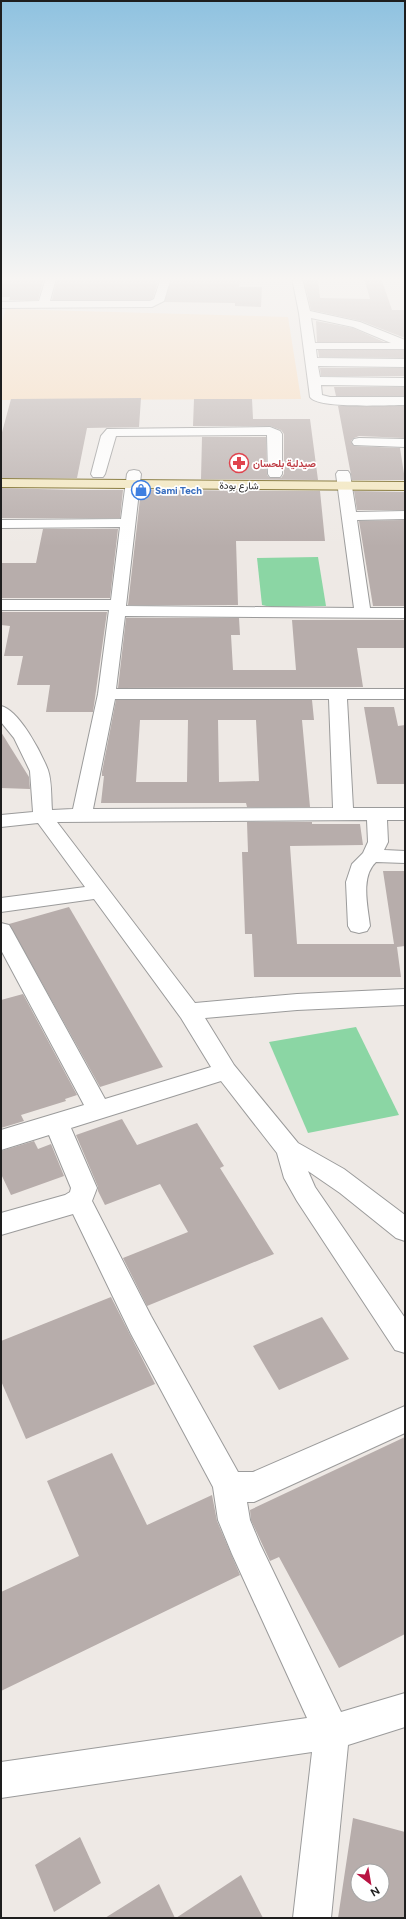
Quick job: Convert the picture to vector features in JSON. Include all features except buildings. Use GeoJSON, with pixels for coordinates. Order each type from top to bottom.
{"type":"FeatureCollection","features":[{"type":"Feature","properties":{"kind":"street"},"geometry":{"type":"LineString","coordinates":[[313,368],[316,397],[324,400],[405,401]]}},
{"type":"Feature","properties":{"kind":"street"},"geometry":{"type":"LineString","coordinates":[[314,381],[405,382]]}},
{"type":"Feature","properties":{"kind":"street"},"geometry":{"type":"LineString","coordinates":[[98,474],[110,433],[125,431],[273,432],[275,434],[275,474]]}},
{"type":"Feature","properties":{"kind":"street"},"geometry":{"type":"LineString","coordinates":[[359,442],[405,443]]}},
{"type":"Feature","properties":{"kind":"street","name":"شارع بودة"},"geometry":{"type":"LineString","coordinates":[[1,473],[98,474],[134,479],[344,481],[405,475]]}},
{"type":"Feature","properties":{"kind":"street","name":"شارع بودة"},"geometry":{"type":"LineString","coordinates":[[1,483],[275,474],[405,486]]}},
{"type":"Feature","properties":{"kind":"street"},"geometry":{"type":"LineString","coordinates":[[82,815],[107,694],[134,479]]}},
{"type":"Feature","properties":{"kind":"street"},"geometry":{"type":"LineString","coordinates":[[344,481],[363,613]]}},
{"type":"Feature","properties":{"kind":"street"},"geometry":{"type":"LineString","coordinates":[[348,516],[405,515]]}},
{"type":"Feature","properties":{"kind":"street"},"geometry":{"type":"LineString","coordinates":[[1,524],[128,523]]}},
{"type":"Feature","properties":{"kind":"street"},"geometry":{"type":"LineString","coordinates":[[1,605],[405,613]]}},
{"type":"Feature","properties":{"kind":"street"},"geometry":{"type":"LineString","coordinates":[[107,694],[405,694]]}},
{"type":"Feature","properties":{"kind":"street"},"geometry":{"type":"LineString","coordinates":[[338,694],[343,813]]}},
{"type":"Feature","properties":{"kind":"street"},"geometry":{"type":"LineString","coordinates":[[1,711],[22,736],[39,771],[35,817]]}},
{"type":"Feature","properties":{"kind":"street"},"geometry":{"type":"LineString","coordinates":[[1,813],[35,817],[73,855],[98,892],[189,1012],[226,1071],[289,1150],[297,1178],[306,1194],[405,1341]]}},
{"type":"Feature","properties":{"kind":"street"},"geometry":{"type":"LineString","coordinates":[[359,926],[356,882],[362,864],[371,856],[378,842],[377,814]]}},
{"type":"Feature","properties":{"kind":"street"},"geometry":{"type":"LineString","coordinates":[[1,821],[35,817],[82,815],[405,814]]}},
{"type":"Feature","properties":{"kind":"street"},"geometry":{"type":"LineString","coordinates":[[371,856],[405,857]]}},
{"type":"Feature","properties":{"kind":"street"},"geometry":{"type":"LineString","coordinates":[[1,905],[98,892]]}},
{"type":"Feature","properties":{"kind":"street"},"geometry":{"type":"LineString","coordinates":[[1,930],[98,1109]]}},
{"type":"Feature","properties":{"kind":"street"},"geometry":{"type":"LineString","coordinates":[[189,1012],[277,1002],[331,999],[405,998]]}},
{"type":"Feature","properties":{"kind":"street"},"geometry":{"type":"LineString","coordinates":[[1,1140],[226,1071]]}},
{"type":"Feature","properties":{"kind":"street"},"geometry":{"type":"LineString","coordinates":[[1,1224],[79,1200],[84,1195],[84,1188],[56,1122]]}},
{"type":"Feature","properties":{"kind":"street"},"geometry":{"type":"LineString","coordinates":[[289,1150],[314,1161],[346,1183],[405,1230]]}},
{"type":"Feature","properties":{"kind":"street"},"geometry":{"type":"LineString","coordinates":[[79,1200],[141,1325],[228,1484],[234,1520],[248,1554],[332,1732],[312,1918]]}},
{"type":"Feature","properties":{"kind":"street"},"geometry":{"type":"LineString","coordinates":[[228,1484],[236,1487],[254,1488],[405,1419]]}},
{"type":"Feature","properties":{"kind":"street"},"geometry":{"type":"LineString","coordinates":[[1,1780],[332,1732],[405,1710]]}},
{"type":"Feature","properties":{"kind":"sand"},"geometry":{"type":"Polygon","coordinates":[[[1,368],[296,368],[301,399],[1,400],[1,368]]]}},
{"type":"Feature","properties":{"kind":"green space"},"geometry":{"type":"Polygon","coordinates":[[[318,557],[326,606],[271,607],[262,605],[257,558],[318,557]]]}},
{"type":"Feature","properties":{"kind":"green space"},"geometry":{"type":"Polygon","coordinates":[[[356,1027],[399,1115],[308,1133],[269,1042],[356,1027]]]}},
{"type":"Feature","properties":{"kind":"place","name":"صيدلية بلحسان"},"geometry":{"type":"Point","coordinates":[239,463]}},
{"type":"Feature","properties":{"kind":"place","name":"Sami Tech"},"geometry":{"type":"Point","coordinates":[141,490]}}]}
